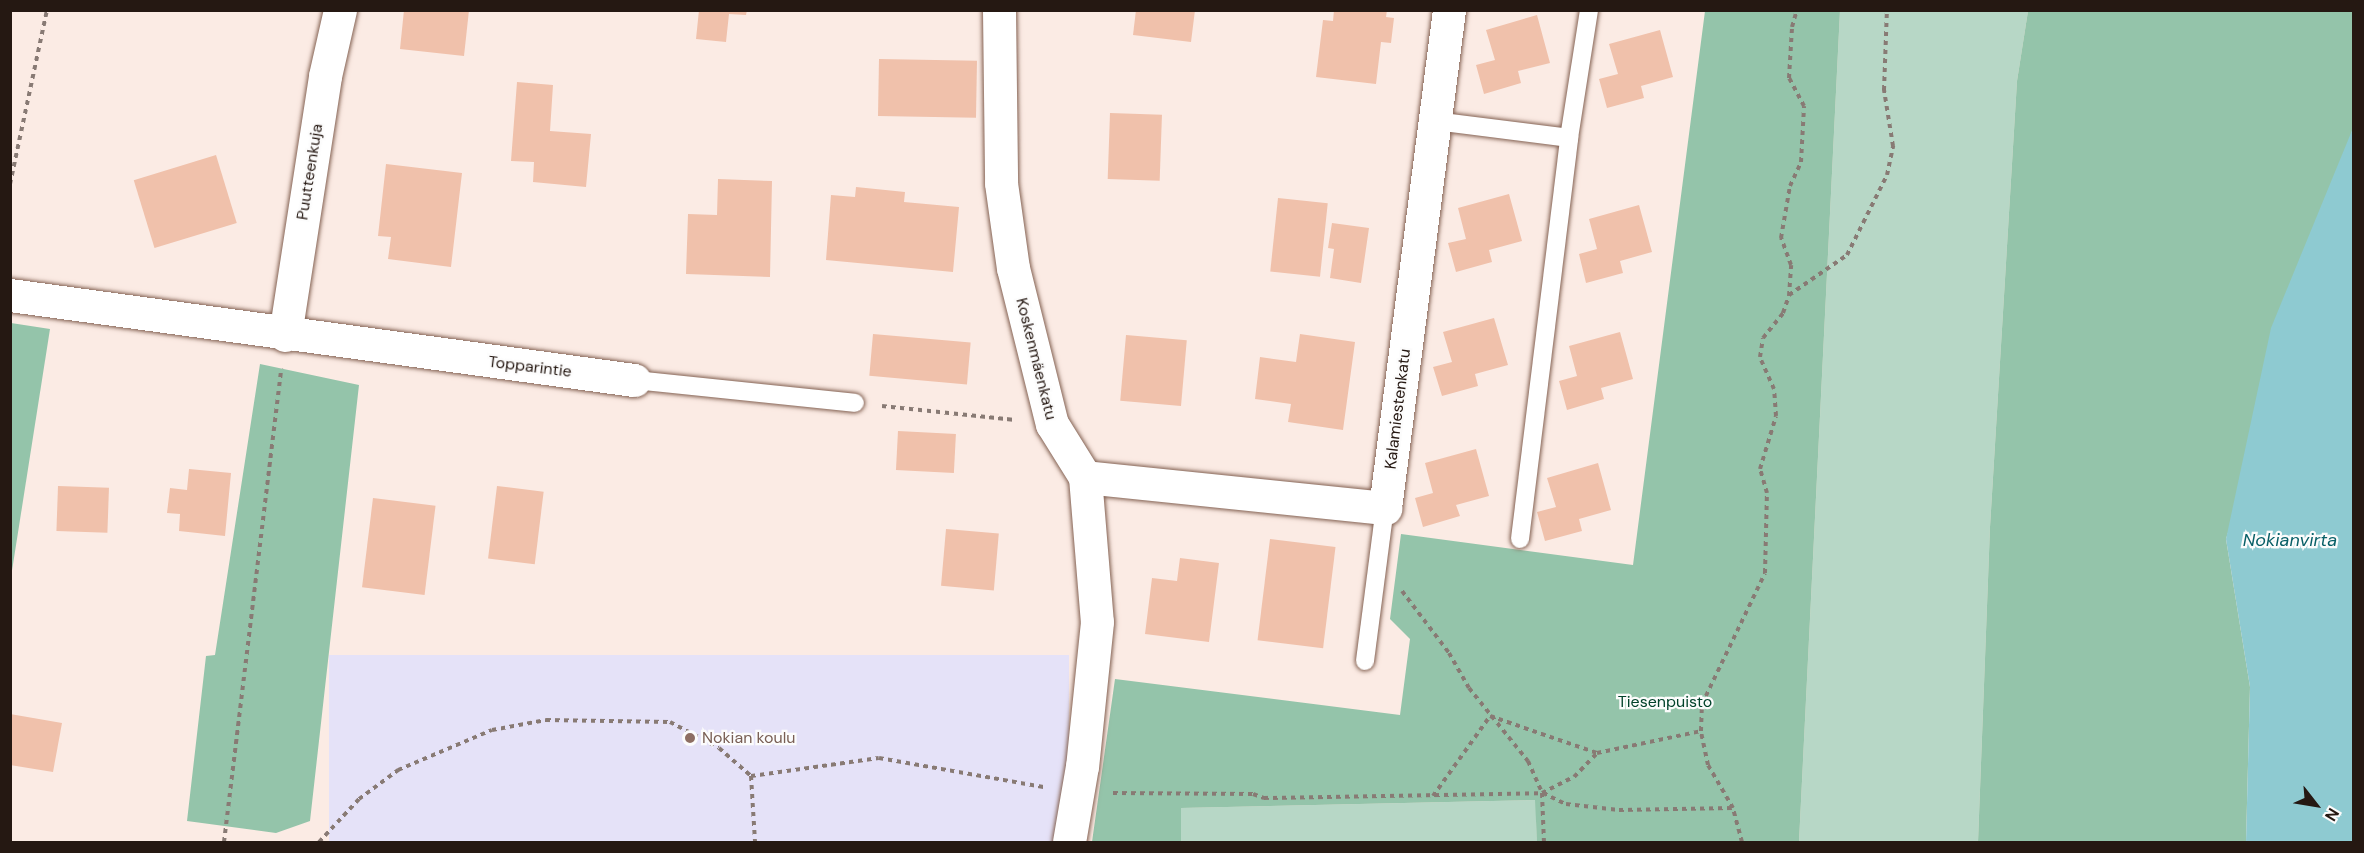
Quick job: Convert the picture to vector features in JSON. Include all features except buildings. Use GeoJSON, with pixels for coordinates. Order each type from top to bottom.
{"type":"FeatureCollection","features":[{"type":"Feature","properties":{"kind":"street","name":"Puutteenkuja"},"geometry":{"type":"LineString","coordinates":[[285,335],[325,76],[340,10]]}},
{"type":"Feature","properties":{"kind":"street","name":"Koskenmäenkatu"},"geometry":{"type":"LineString","coordinates":[[999,10],[1001,183],[1013,268],[1052,424],[1085,477],[1097,622],[1069,843]]}},
{"type":"Feature","properties":{"kind":"street","name":"Kalamiestenkatu"},"geometry":{"type":"LineString","coordinates":[[1385,508],[1449,10]]}},
{"type":"Feature","properties":{"kind":"street","name":"Topparintie"},"geometry":{"type":"LineString","coordinates":[[10,295],[285,335],[634,381]]}},
{"type":"Feature","properties":{"kind":"street"},"geometry":{"type":"LineString","coordinates":[[1085,477],[1385,508]]}},
{"type":"Feature","properties":{"kind":"lane"},"geometry":{"type":"LineString","coordinates":[[1520,539],[1569,138],[1589,10]]}},
{"type":"Feature","properties":{"kind":"lane"},"geometry":{"type":"LineString","coordinates":[[1435,121],[1569,138]]}},
{"type":"Feature","properties":{"kind":"lane","name":"Topparintie"},"geometry":{"type":"LineString","coordinates":[[634,381],[855,404]]}},
{"type":"Feature","properties":{"kind":"lane"},"geometry":{"type":"LineString","coordinates":[[1365,662],[1385,508]]}},
{"type":"Feature","properties":{"kind":"path"},"geometry":{"type":"LineString","coordinates":[[10,184],[47,10]]}},
{"type":"Feature","properties":{"kind":"path"},"geometry":{"type":"LineString","coordinates":[[1742,843],[1733,808],[1708,765],[1701,731],[1702,704],[1765,573],[1767,493],[1760,469],[1776,416],[1774,389],[1760,357],[1763,338],[1783,313],[1789,296],[1791,265],[1781,238],[1790,186],[1801,162],[1804,106],[1789,78],[1791,27],[1797,10]]}},
{"type":"Feature","properties":{"kind":"path"},"geometry":{"type":"LineString","coordinates":[[1789,296],[1847,255],[1887,175],[1893,146],[1884,90],[1887,10]]}},
{"type":"Feature","properties":{"kind":"path"},"geometry":{"type":"LineString","coordinates":[[224,843],[285,335]]}},
{"type":"Feature","properties":{"kind":"path"},"geometry":{"type":"LineString","coordinates":[[855,404],[1052,424]]}},
{"type":"Feature","properties":{"kind":"path"},"geometry":{"type":"LineString","coordinates":[[1377,564],[1418,608],[1490,716],[1528,760],[1542,793],[1544,843]]}},
{"type":"Feature","properties":{"kind":"path"},"geometry":{"type":"LineString","coordinates":[[1490,716],[1597,753],[1701,731]]}},
{"type":"Feature","properties":{"kind":"path"},"geometry":{"type":"LineString","coordinates":[[1433,796],[1490,716]]}},
{"type":"Feature","properties":{"kind":"path"},"geometry":{"type":"LineString","coordinates":[[319,843],[359,799],[398,770],[492,730],[546,720],[670,722],[719,747],[751,776],[755,843]]}},
{"type":"Feature","properties":{"kind":"path"},"geometry":{"type":"LineString","coordinates":[[751,776],[879,758],[1077,794],[1253,794],[1264,798],[1433,796],[1542,793],[1574,777],[1597,753]]}},
{"type":"Feature","properties":{"kind":"path"},"geometry":{"type":"LineString","coordinates":[[1542,793],[1566,804],[1618,810],[1733,808]]}},
{"type":"Feature","properties":{"kind":"shaded area","name":"Nokian koulu"},"geometry":{"type":"Polygon","coordinates":[[[329,655],[1069,655],[1069,842],[329,842],[329,655]]]}},
{"type":"Feature","properties":{"kind":"green space","name":"Tiesenpuisto"},"geometry":{"type":"Polygon","coordinates":[[[1705,11],[1840,11],[1799,842],[1537,842],[1535,800],[1181,808],[1181,842],[1092,842],[1115,679],[1400,715],[1410,639],[1390,619],[1401,534],[1633,565],[1705,11]]]}},
{"type":"Feature","properties":{"kind":"green space"},"geometry":{"type":"Polygon","coordinates":[[[1840,11],[2028,11],[2017,81],[1990,527],[1978,842],[1799,842],[1840,11]]]}},
{"type":"Feature","properties":{"kind":"green space"},"geometry":{"type":"Polygon","coordinates":[[[2028,11],[2353,11],[2353,128],[2226,539],[2250,687],[2246,842],[1978,842],[1990,527],[2017,81],[2028,11]]]}},
{"type":"Feature","properties":{"kind":"green space"},"geometry":{"type":"Polygon","coordinates":[[[10,323],[50,329],[11,577],[10,323]]]}},
{"type":"Feature","properties":{"kind":"green space"},"geometry":{"type":"Polygon","coordinates":[[[260,364],[359,385],[310,821],[276,833],[187,821],[206,656],[215,655],[260,364]]]}},
{"type":"Feature","properties":{"kind":"green space"},"geometry":{"type":"Polygon","coordinates":[[[1536,800],[1537,842],[1181,842],[1180,808],[1536,800]]]}},
{"type":"Feature","properties":{"kind":"water","name":"Nokianvirta"},"geometry":{"type":"Polygon","coordinates":[[[2353,128],[2353,842],[2246,842],[2250,687],[2226,539],[2271,328],[2353,128]]]}},
{"type":"Feature","properties":{"kind":"place","name":"Nokian koulu"},"geometry":{"type":"Point","coordinates":[690,738]}}]}
